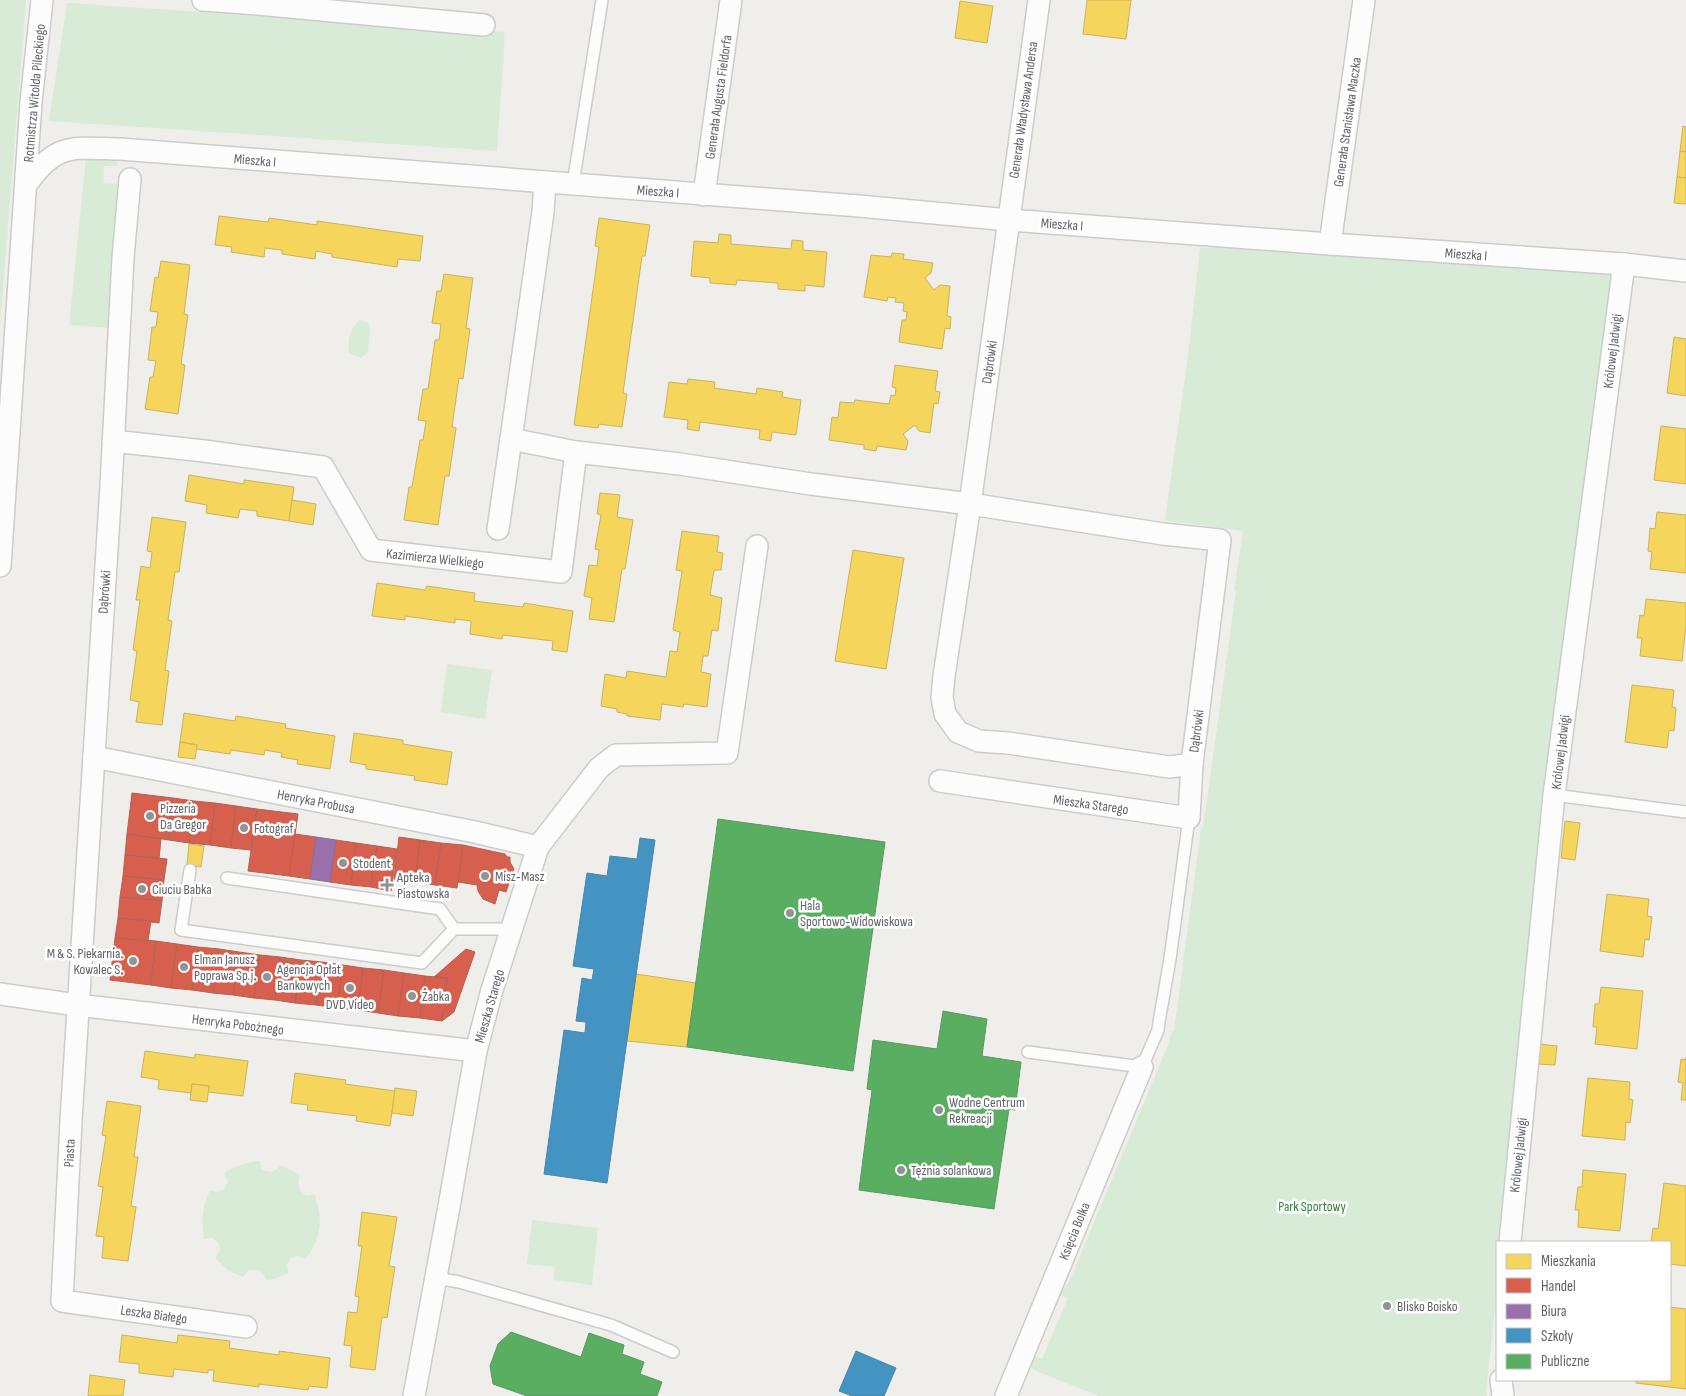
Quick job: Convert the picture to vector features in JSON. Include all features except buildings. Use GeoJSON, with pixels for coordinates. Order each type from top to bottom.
{"type":"FeatureCollection","features":[{"type":"Feature","properties":{"kind":"street","name":"Rotmistrza Witolda Pileckiego"},"geometry":{"type":"LineString","coordinates":[[26,186],[31,102],[42,0]]}},
{"type":"Feature","properties":{"kind":"street"},"geometry":{"type":"LineString","coordinates":[[203,0],[246,1],[484,25]]}},
{"type":"Feature","properties":{"kind":"street","name":"Generała Augusta Fieldorfa"},"geometry":{"type":"LineString","coordinates":[[704,195],[731,0]]}},
{"type":"Feature","properties":{"kind":"street","name":"Generała Władysława Andersa"},"geometry":{"type":"LineString","coordinates":[[1009,220],[1039,0]]}},
{"type":"Feature","properties":{"kind":"street","name":"Generała Stanisława Maczka"},"geometry":{"type":"LineString","coordinates":[[1330,244],[1364,0]]}},
{"type":"Feature","properties":{"kind":"street","name":"Mieszka I"},"geometry":{"type":"LineString","coordinates":[[26,186],[39,167],[53,155],[76,148],[120,149],[918,211],[1009,220],[1624,264],[1686,271]]}},
{"type":"Feature","properties":{"kind":"street","name":"Dąbrówki"},"geometry":{"type":"LineString","coordinates":[[77,1005],[94,757],[123,258],[130,178]]}},
{"type":"Feature","properties":{"kind":"street"},"geometry":{"type":"LineString","coordinates":[[498,529],[543,212],[544,182]]}},
{"type":"Feature","properties":{"kind":"street"},"geometry":{"type":"LineString","coordinates":[[0,566],[15,323],[26,186]]}},
{"type":"Feature","properties":{"kind":"street","name":"Dąbrówki"},"geometry":{"type":"LineString","coordinates":[[970,504],[1163,534],[1220,540],[1192,764],[1169,767],[1008,743],[979,741],[958,732],[945,714],[942,697],[944,676],[1009,220]]}},
{"type":"Feature","properties":{"kind":"street","name":"Królowej Jadwigi"},"geometry":{"type":"LineString","coordinates":[[1510,1241],[1554,795],[1624,264]]}},
{"type":"Feature","properties":{"kind":"street"},"geometry":{"type":"LineString","coordinates":[[510,439],[576,452],[680,464],[811,484],[970,504]]}},
{"type":"Feature","properties":{"kind":"street","name":"Kazimierza Wielkiego"},"geometry":{"type":"LineString","coordinates":[[113,441],[323,466],[371,550],[561,572],[576,452]]}},
{"type":"Feature","properties":{"kind":"street","name":"Mieszka Starego"},"geometry":{"type":"LineString","coordinates":[[414,1396],[476,1051],[492,990],[538,847],[599,768],[616,755],[727,753],[757,546]]}},
{"type":"Feature","properties":{"kind":"street","name":"Henryka Probusa"},"geometry":{"type":"LineString","coordinates":[[94,757],[475,832],[538,847]]}},
{"type":"Feature","properties":{"kind":"street"},"geometry":{"type":"LineString","coordinates":[[1189,818],[1192,764]]}},
{"type":"Feature","properties":{"kind":"street","name":"Mieszka Starego"},"geometry":{"type":"LineString","coordinates":[[940,781],[1189,818]]}},
{"type":"Feature","properties":{"kind":"street","name":"Henryka Pobożnego"},"geometry":{"type":"LineString","coordinates":[[0,994],[77,1005],[476,1051]]}},
{"type":"Feature","properties":{"kind":"street","name":"Piasta"},"geometry":{"type":"LineString","coordinates":[[62,1301],[71,1121],[74,1096],[77,1005]]}},
{"type":"Feature","properties":{"kind":"street","name":"Księcia Bolka"},"geometry":{"type":"LineString","coordinates":[[1006,1396],[1142,1067]]}},
{"type":"Feature","properties":{"kind":"street","name":"Leszka Białego"},"geometry":{"type":"LineString","coordinates":[[62,1301],[246,1327]]}},
{"type":"Feature","properties":{"kind":"street"},"geometry":{"type":"LineString","coordinates":[[1502,1381],[1503,1396]]}},
{"type":"Feature","properties":{"kind":"lane"},"geometry":{"type":"LineString","coordinates":[[573,184],[602,0]]}},
{"type":"Feature","properties":{"kind":"lane"},"geometry":{"type":"LineString","coordinates":[[1554,795],[1686,812]]}},
{"type":"Feature","properties":{"kind":"lane"},"geometry":{"type":"LineString","coordinates":[[1028,1052],[1142,1067],[1158,1030],[1170,959],[1189,818]]}},
{"type":"Feature","properties":{"kind":"lane"},"geometry":{"type":"LineString","coordinates":[[190,870],[181,930],[422,963],[454,929],[512,929]]}},
{"type":"Feature","properties":{"kind":"lane"},"geometry":{"type":"LineString","coordinates":[[227,878],[440,909],[454,929]]}},
{"type":"Feature","properties":{"kind":"lane"},"geometry":{"type":"LineString","coordinates":[[436,1278],[459,1282],[611,1325],[673,1352]]}},
{"type":"Feature","properties":{"kind":"green space"},"geometry":{"type":"Polygon","coordinates":[[[0,0],[26,0],[0,325],[0,0]]]}},
{"type":"Feature","properties":{"kind":"green space"},"geometry":{"type":"Polygon","coordinates":[[[67,3],[505,32],[497,151],[49,121],[67,3]]]}},
{"type":"Feature","properties":{"kind":"green space"},"geometry":{"type":"Polygon","coordinates":[[[86,158],[117,160],[118,166],[104,166],[103,183],[117,184],[110,328],[69,325],[86,158]]]}},
{"type":"Feature","properties":{"kind":"green space","name":"Park Sportowy"},"geometry":{"type":"Polygon","coordinates":[[[1330,244],[1624,264],[1503,1241],[1496,1241],[1496,1298],[1487,1396],[1099,1396],[1036,1371],[1030,1364],[1035,1356],[1042,1359],[1068,1298],[1060,1295],[1070,1280],[1168,1045],[1172,1031],[1174,1031],[1243,531],[1165,520],[1188,356],[1200,248],[1330,244]]]}},
{"type":"Feature","properties":{"kind":"green space"},"geometry":{"type":"Polygon","coordinates":[[[360,320],[367,322],[370,329],[368,352],[361,358],[349,353],[348,348],[352,331],[360,320]]]}},
{"type":"Feature","properties":{"kind":"green space"},"geometry":{"type":"Polygon","coordinates":[[[447,664],[492,670],[485,719],[441,712],[447,664]]]}},
{"type":"Feature","properties":{"kind":"green space"},"geometry":{"type":"Polygon","coordinates":[[[260,1161],[261,1169],[264,1171],[272,1172],[281,1165],[300,1175],[298,1184],[300,1189],[306,1196],[314,1194],[320,1220],[318,1235],[306,1259],[298,1256],[291,1258],[287,1265],[289,1273],[266,1280],[262,1272],[255,1269],[249,1270],[243,1277],[229,1271],[215,1258],[220,1250],[219,1243],[212,1238],[204,1239],[203,1226],[205,1203],[210,1190],[217,1192],[224,1189],[228,1181],[224,1173],[250,1162],[260,1161]]]}},
{"type":"Feature","properties":{"kind":"green space"},"geometry":{"type":"Polygon","coordinates":[[[532,1220],[598,1228],[592,1285],[554,1280],[555,1267],[527,1264],[532,1220]]]}},
{"type":"Feature","properties":{"kind":"place","name":"Pizzeria Da Gregor"},"geometry":{"type":"Point","coordinates":[150,816]}},
{"type":"Feature","properties":{"kind":"place","name":"Fotograf"},"geometry":{"type":"Point","coordinates":[244,828]}},
{"type":"Feature","properties":{"kind":"place","name":"Stodent"},"geometry":{"type":"Point","coordinates":[343,863]}},
{"type":"Feature","properties":{"kind":"place","name":"Misz-Masz"},"geometry":{"type":"Point","coordinates":[485,876]}},
{"type":"Feature","properties":{"kind":"place","name":"Apteka Piastowska"},"geometry":{"type":"Point","coordinates":[387,885]}},
{"type":"Feature","properties":{"kind":"place","name":"Ciuciu Babka"},"geometry":{"type":"Point","coordinates":[142,889]}},
{"type":"Feature","properties":{"kind":"place","name":"Hala Sportowo-Widowiskowa"},"geometry":{"type":"Point","coordinates":[790,913]}},
{"type":"Feature","properties":{"kind":"place","name":"M & S. Piekarnia. Kowalec S."},"geometry":{"type":"Point","coordinates":[133,961]}},
{"type":"Feature","properties":{"kind":"place","name":"Elman Janusz Poprawa Sp.j."},"geometry":{"type":"Point","coordinates":[184,967]}},
{"type":"Feature","properties":{"kind":"place","name":"Agencja Opłat Bankowych"},"geometry":{"type":"Point","coordinates":[267,977]}},
{"type":"Feature","properties":{"kind":"place","name":"DVD Video"},"geometry":{"type":"Point","coordinates":[350,988]}},
{"type":"Feature","properties":{"kind":"place","name":"Żabka"},"geometry":{"type":"Point","coordinates":[412,996]}},
{"type":"Feature","properties":{"kind":"place","name":"Wodne Centrum Rekreacji"},"geometry":{"type":"Point","coordinates":[939,1110]}},
{"type":"Feature","properties":{"kind":"place","name":"Tężnia solankowa"},"geometry":{"type":"Point","coordinates":[901,1170]}},
{"type":"Feature","properties":{"kind":"place","name":"Blisko Boisko"},"geometry":{"type":"Point","coordinates":[1387,1306]}}]}
